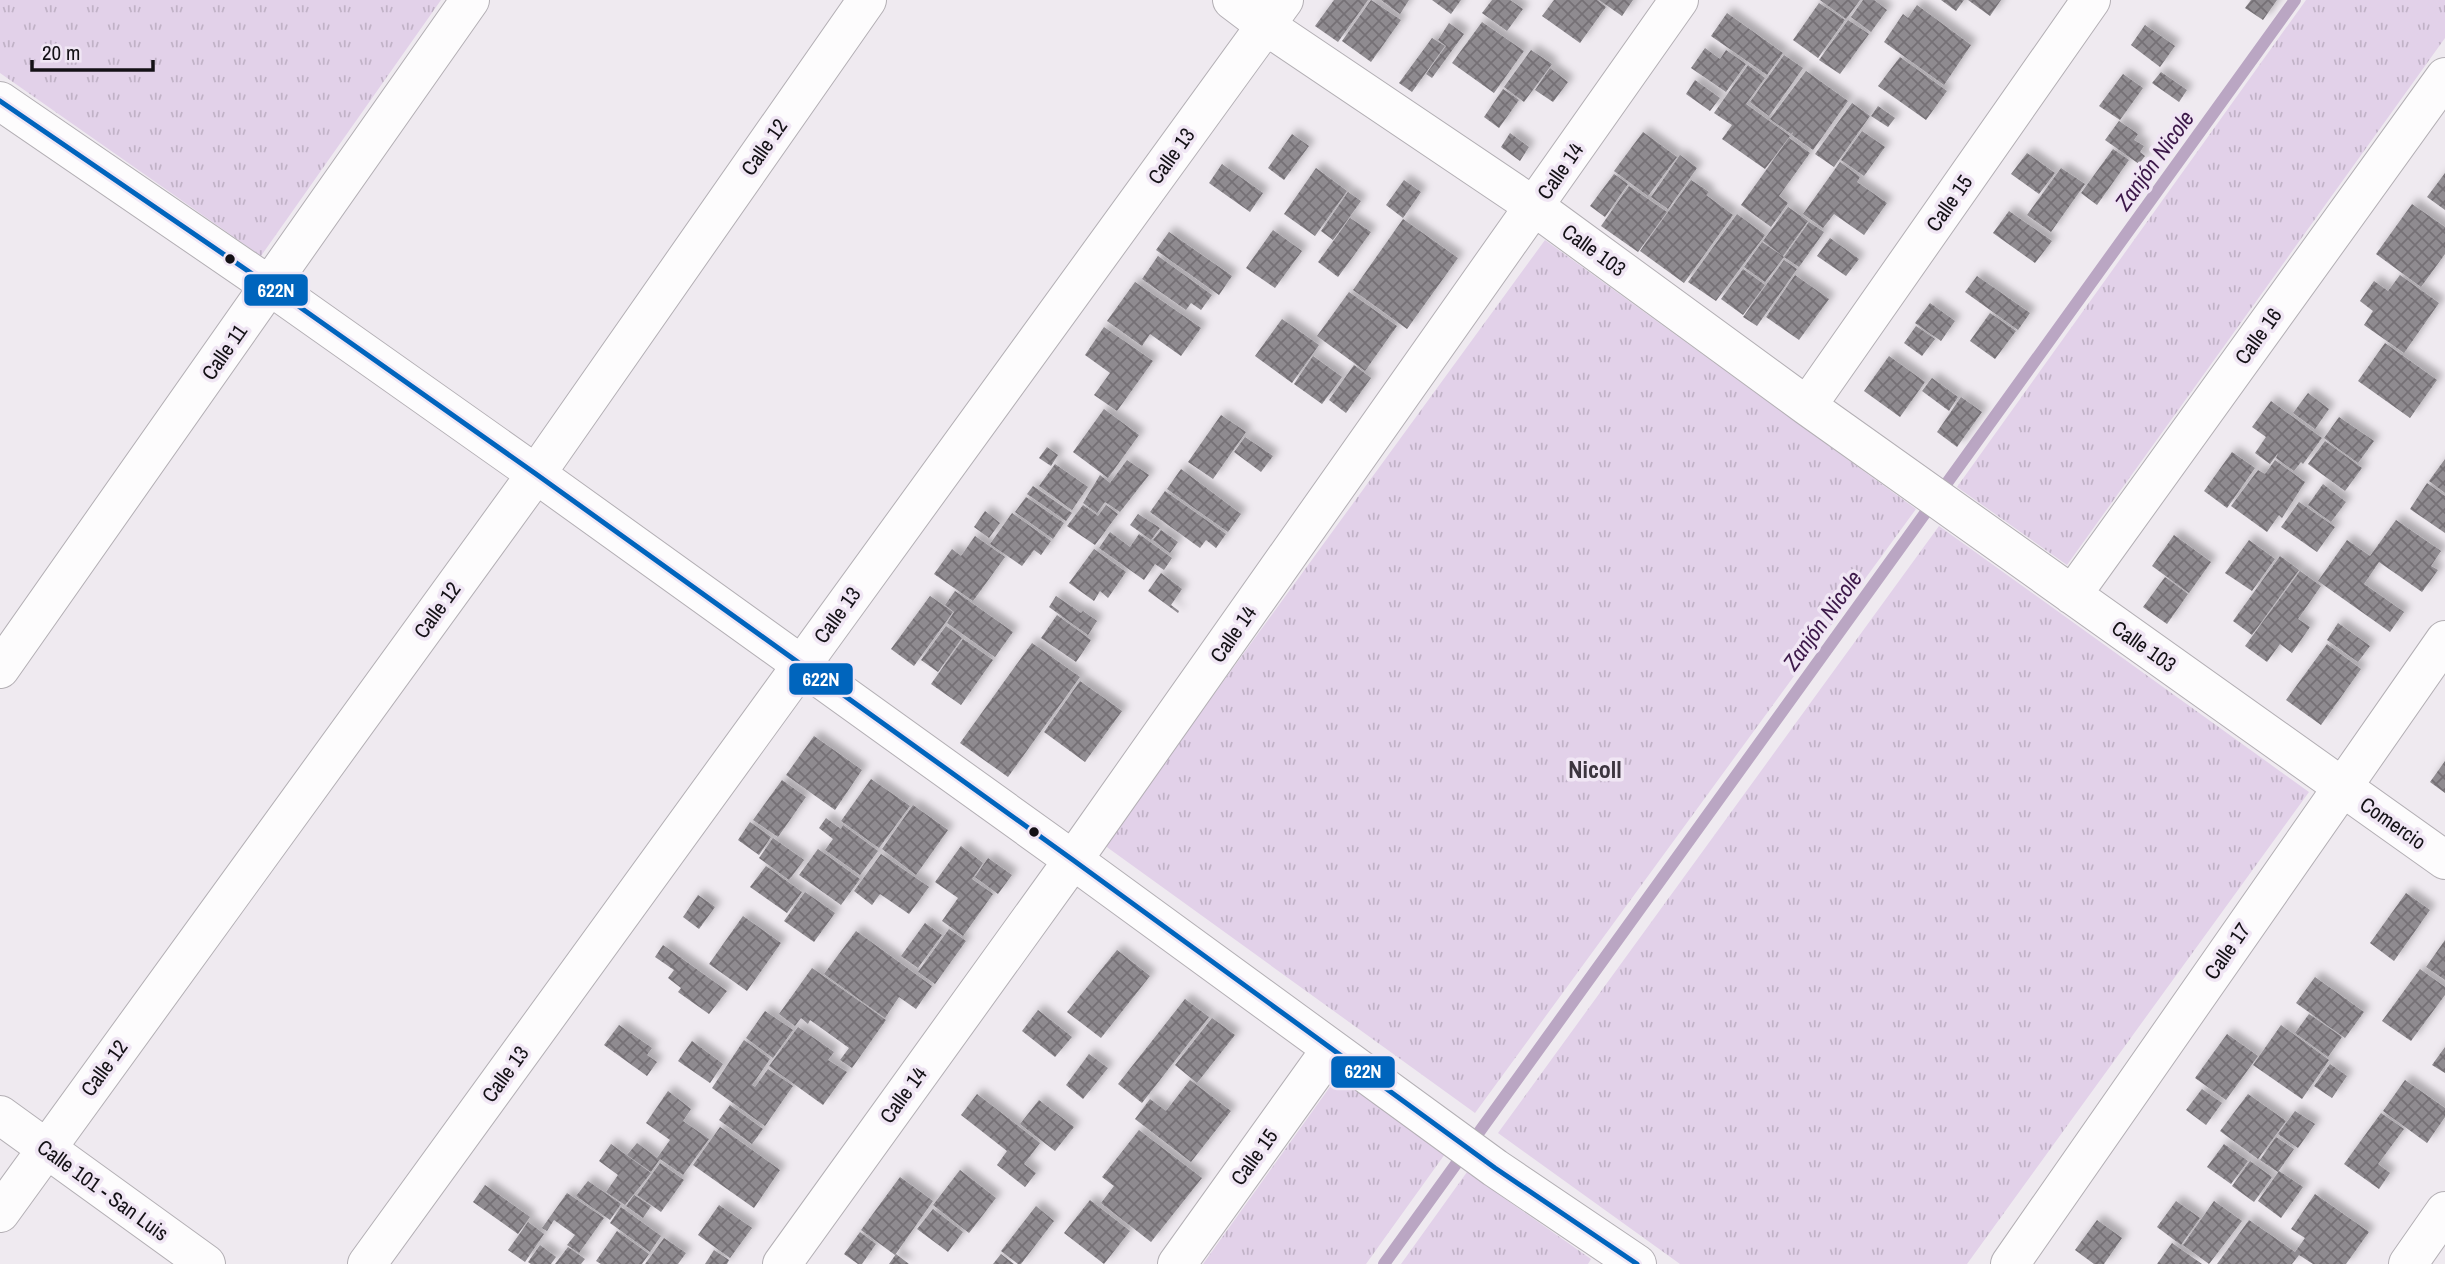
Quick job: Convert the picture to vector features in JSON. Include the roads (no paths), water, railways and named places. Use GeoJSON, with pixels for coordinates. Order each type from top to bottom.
{"type":"FeatureCollection","features":[{"type":"Feature","properties":{"kind":"street","name":"Calle 11"},"geometry":{"type":"LineString","coordinates":[[0,668],[470,0]]}},
{"type":"Feature","properties":{"kind":"street","name":"Calle 12"},"geometry":{"type":"LineString","coordinates":[[0,1213],[536,474],[867,0]]}},
{"type":"Feature","properties":{"kind":"street","name":"Calle 103"},"geometry":{"type":"LineString","coordinates":[[1231,0],[1275,13],[1807,406],[2341,786]]}},
{"type":"Feature","properties":{"kind":"street","name":"Calle 14"},"geometry":{"type":"LineString","coordinates":[[782,1264],[1073,860],[1679,0]]}},
{"type":"Feature","properties":{"kind":"street","name":"Calle 15"},"geometry":{"type":"LineString","coordinates":[[1807,406],[2091,0]]}},
{"type":"Feature","properties":{"kind":"street","name":"Calle 13"},"geometry":{"type":"LineString","coordinates":[[367,1264],[1275,13]]}},
{"type":"Feature","properties":{"kind":"street","name":"Calle 16"},"geometry":{"type":"LineString","coordinates":[[2072,595],[2445,77]]}},
{"type":"Feature","properties":{"kind":"street"},"geometry":{"type":"LineString","coordinates":[[2,106],[270,286],[536,474],[1073,860],[1622,1260]]}},
{"type":"Feature","properties":{"kind":"street","name":"Calle 17"},"geometry":{"type":"LineString","coordinates":[[2010,1264],[2445,640]]}},
{"type":"Feature","properties":{"kind":"street","name":"Comercio"},"geometry":{"type":"LineString","coordinates":[[2341,786],[2445,860]]}},
{"type":"Feature","properties":{"kind":"street","name":"Calle 15"},"geometry":{"type":"LineString","coordinates":[[1177,1264],[1331,1049]]}},
{"type":"Feature","properties":{"kind":"street","name":"Calle 101 - San Luis"},"geometry":{"type":"LineString","coordinates":[[0,1115],[206,1264]]}},
{"type":"Feature","properties":{"kind":"street"},"geometry":{"type":"LineString","coordinates":[[2408,1264],[2445,1211]]}},
{"type":"Feature","properties":{"kind":"waterway","name":"Zanjón Nicole"},"geometry":{"type":"LineString","coordinates":[[1384,1264],[2295,0]]}},
{"type":"Feature","properties":{"kind":"district","name":"Nicoll"},"geometry":{"type":"Point","coordinates":[1595,769]}}]}
